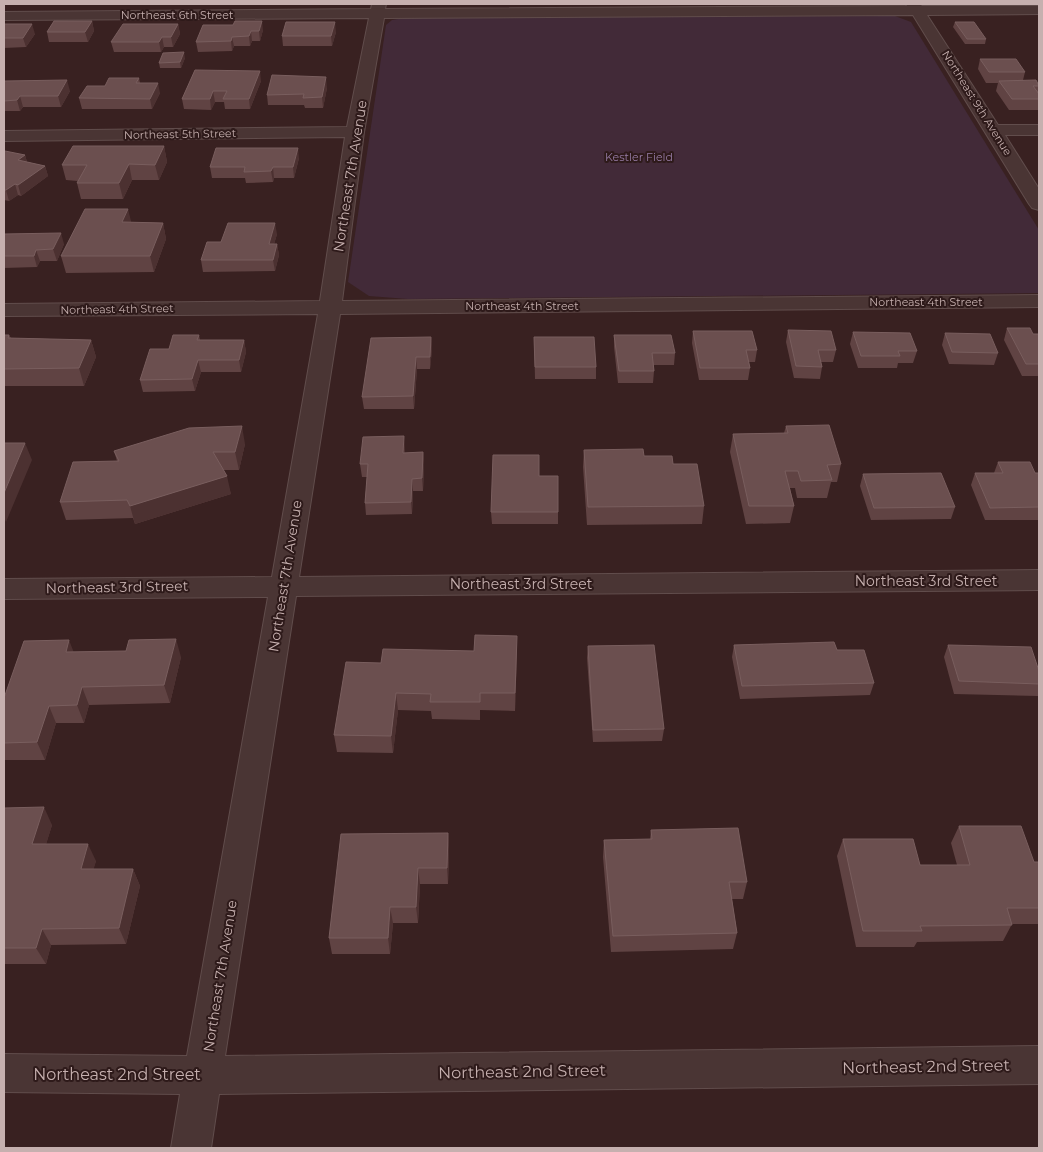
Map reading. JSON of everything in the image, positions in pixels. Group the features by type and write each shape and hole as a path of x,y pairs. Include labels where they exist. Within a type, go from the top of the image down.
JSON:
{"street":[{"name":"Northeast 6th Street","path":"4,16 378,9 916,8 1039,10"},
{"name":"Northeast 9th Avenue","path":"916,8 995,130 1039,204"},
{"name":"Northeast 7th Avenue","path":"191,1148 330,307 356,132 378,9"},
{"path":"995,130 1039,130"},
{"name":"Northeast 5th Street","path":"4,136 356,132"},
{"name":"Northeast 4th Street","path":"4,310 1039,301"},
{"name":"Northeast 3rd Street","path":"4,589 1039,580"},
{"name":"Northeast 2nd Street","path":"4,1073 204,1075 1039,1065"}],"green space":[{"name":"Kestler Field","path":"895,16 911,22 1039,230 1039,293 408,299 369,296 348,282 386,25 392,20 410,17"}],"building":[{"path":"54,21 92,21 85,32 47,32"},
{"path":"235,21 262,21 259,31 251,31 249,36 232,37 231,41 196,42 203,25 233,25"},
{"path":"286,22 335,22 331,36 282,36"},
{"path":"955,22 974,22 986,39 967,39"},
{"path":"4,24 32,24 23,38 4,38"},
{"path":"123,24 178,24 171,37 162,37 159,42 111,42"},
{"path":"184,52 180,62 159,63 163,53"},
{"path":"980,59 1016,59 1025,72 989,72"},
{"path":"195,70 260,71 249,99 223,99 227,91 213,91 210,99 182,99"},
{"path":"272,75 326,77 322,97 303,98 304,94 267,95"},
{"path":"109,78 139,78 136,83 158,83 150,99 79,98 87,86 105,86"},
{"path":"67,80 58,96 20,96 17,100 4,101 5,81"},
{"path":"1036,80 1039,86 1033,86 1039,94 1039,99 1012,99 999,81"},
{"path":"73,146 164,146 155,165 129,164 119,183 77,183 87,165 62,165"},
{"path":"216,148 298,148 293,167 273,167 271,171 244,172 245,167 210,167"},
{"path":"5,151 25,155 18,160 45,166 18,185 15,184 4,190"},
{"path":"85,209 128,209 122,222 163,223 150,256 61,256"},
{"path":"228,223 275,223 269,244 277,244 273,260 201,260 207,242 221,242"},
{"path":"61,233 53,249 36,250 34,256 4,256 4,234"},
{"path":"1007,328 1030,328 1033,334 1039,334 1039,364 1026,364"},
{"path":"788,330 831,331 836,350 818,350 822,367 796,366"},
{"path":"693,331 752,331 757,350 746,350 750,368 700,368"},
{"path":"853,332 910,333 917,351 898,351 900,356 861,356"},
{"path":"945,333 990,334 998,353 952,352"},
{"path":"4,335 9,335 8,338 91,340 79,368 4,369"},
{"path":"173,335 199,335 197,340 244,340 239,360 198,360 192,379 140,380 150,349 169,349"},
{"path":"614,335 671,335 675,353 652,353 654,371 619,371"},
{"path":"431,337 430,357 416,357 413,396 362,397 371,338"},
{"path":"534,337 594,337 596,367 535,367"},
{"path":"829,425 841,464 827,465 832,480 801,481 798,471 785,471 794,506 749,506 733,434 788,433 786,426"},
{"path":"242,426 235,452 213,452 227,476 130,506 127,500 60,502 73,462 119,461 114,451 189,428"},
{"path":"404,436 403,453 423,452 422,478 412,479 411,502 365,503 368,464 360,464 363,437"},
{"path":"4,443 25,443 4,493"},
{"path":"643,449 644,456 672,456 673,464 697,464 704,506 588,507 584,450"},
{"path":"493,455 539,455 539,476 558,476 558,512 491,512"},
{"path":"998,462 1030,462 1035,473 1039,473 1039,507 990,508 975,473 1003,473"},
{"path":"941,473 955,507 874,508 863,474"},
{"path":"475,635 517,636 515,693 480,693 480,702 430,702 431,694 396,693 391,736 334,735 346,662 381,663 383,649 474,651"},
{"path":"176,639 164,685 82,687 77,705 49,706 37,742 4,743 4,698 24,641 69,640 66,652 126,651 129,640"},
{"path":"834,642 837,650 864,650 874,683 742,686 734,645"},
{"path":"654,645 664,729 593,730 588,646"},
{"path":"948,645 1031,647 1039,671 1039,684 959,681"},
{"path":"44,807 32,844 88,844 81,869 133,869 119,928 42,929 36,948 4,948 4,808"},
{"path":"959,826 1021,826 1034,862 1039,862 1039,908 1007,908 1012,925 920,926 922,931 863,931 843,839 913,839 920,865 970,865"},
{"path":"738,828 747,882 729,882 737,933 613,936 604,840 652,839 651,830"},
{"path":"448,833 447,868 418,868 416,907 390,907 388,938 329,938 341,834"}]}
